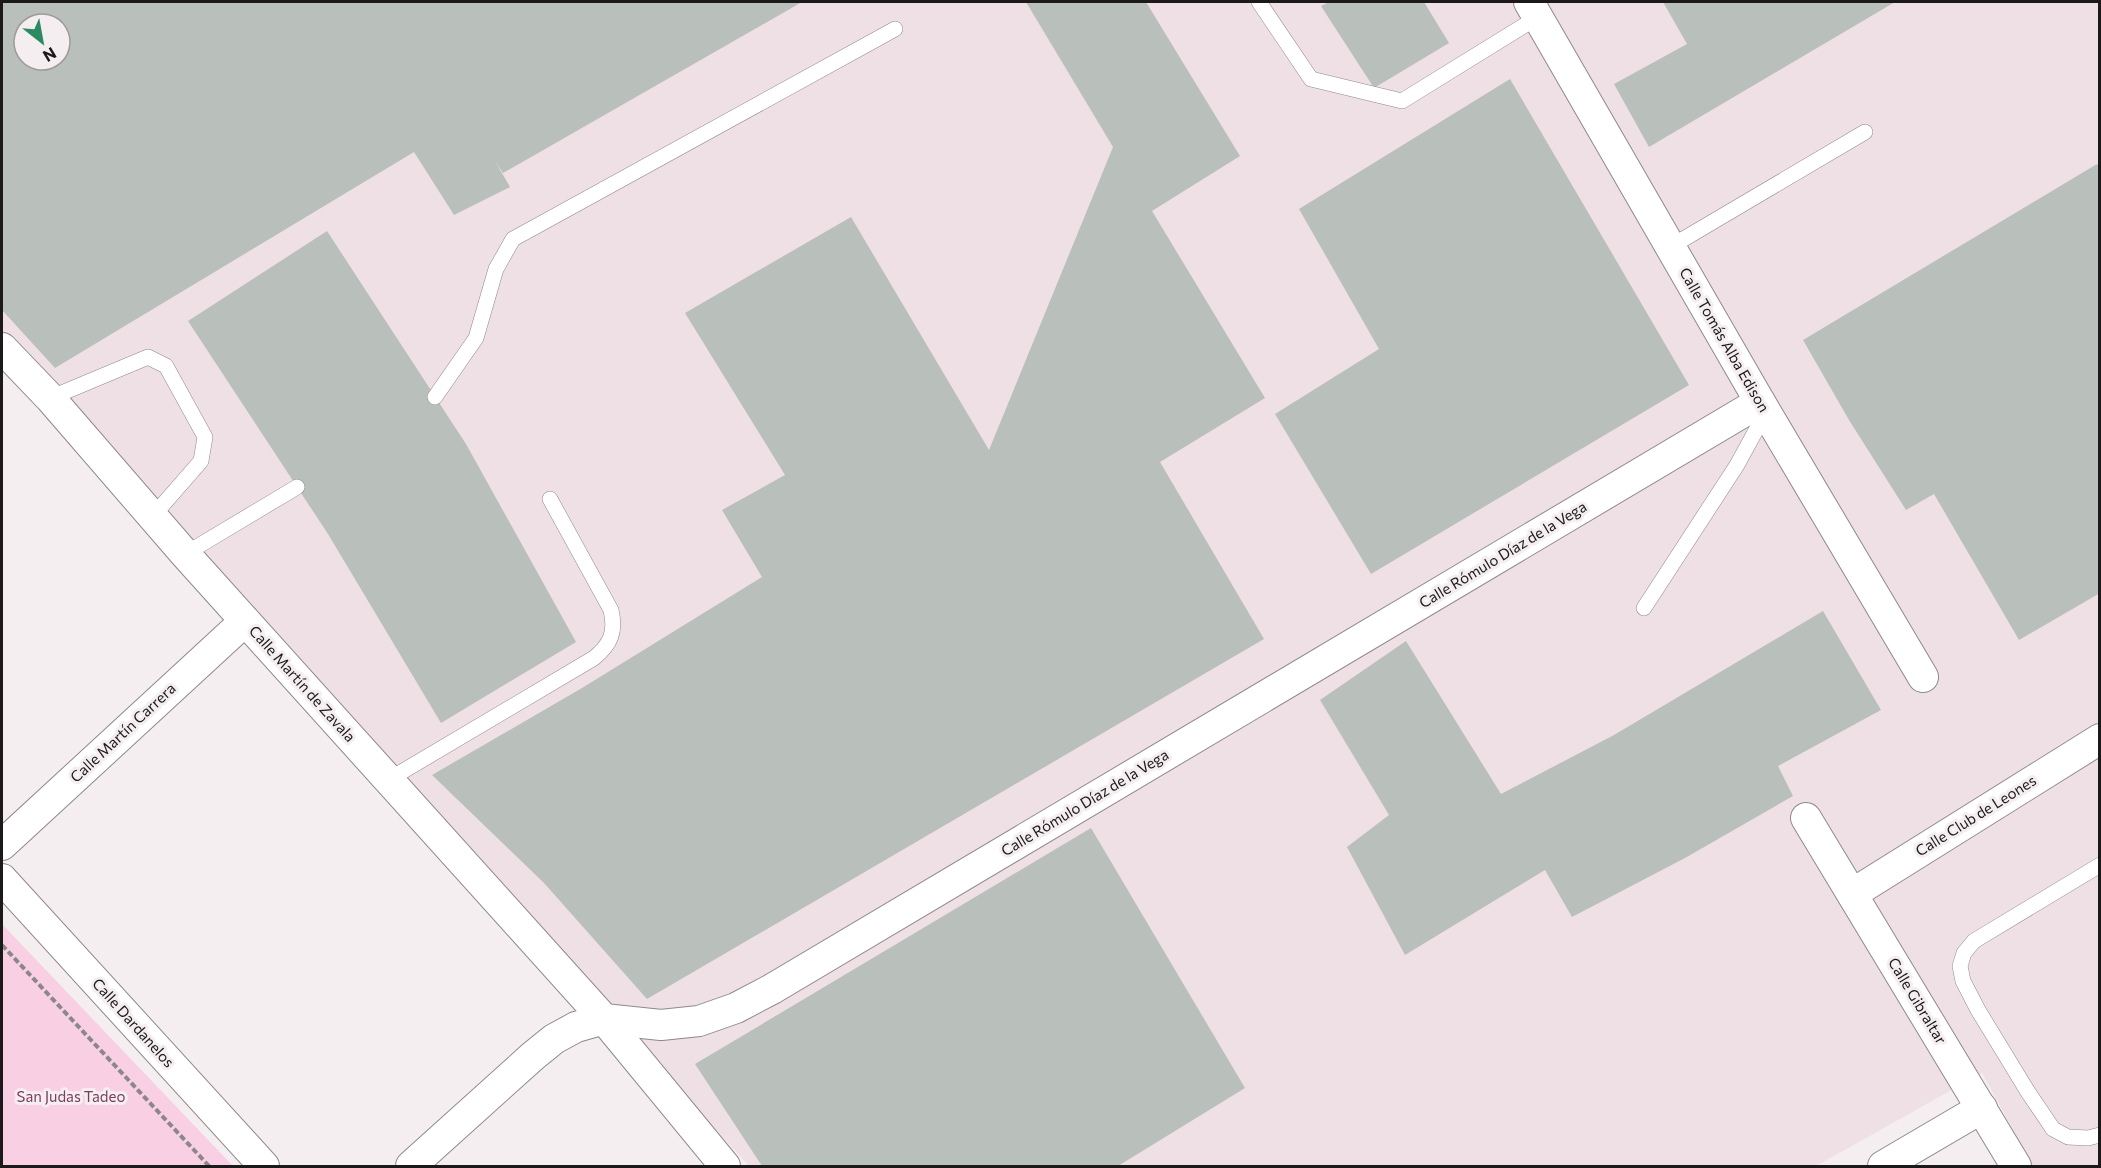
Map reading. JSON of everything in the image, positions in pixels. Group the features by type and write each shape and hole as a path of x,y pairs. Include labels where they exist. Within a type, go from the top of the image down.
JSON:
{"street":[{"name":"Calle Tomás Alba Edison","path":"1533,9 1763,407 1923,677"},
{"name":"Calle Martín de Zavala","path":"2,348 50,398 185,554 604,1019 725,1167"},
{"name":"Calle Rómulo Díaz de la Vega","path":"411,1167 554,1039 576,1027 604,1019 661,1025 699,1021 736,1008 1763,407"},
{"name":"Calle Martín Carrera","path":"2,845 245,621"},
{"name":"Calle Club de Leones","path":"1852,894 2100,739"},
{"name":"Calle Gibraltar","path":"1806,819 2016,1167"},
{"name":"Calle Dardanelos","path":"2,879 264,1167"},
{"path":"1883,1167 1982,1108"}],"lane":[{"path":"1259,2 1311,79 1402,101 1533,9"},
{"path":"435,397 476,339 496,268 513,239 895,29"},
{"path":"1670,247 1865,132"},
{"path":"50,398 148,357 166,366 205,437 201,461 153,516"},
{"path":"1644,608 1737,465 1763,407"},
{"path":"185,554 297,487"},
{"path":"388,780 604,650 611,637 614,624 611,610 550,499"},
{"path":"2100,865 1974,941 1964,953 1960,966 1963,981 1978,1010 2053,1129 2068,1137 2088,1138 2100,1135"}],"path":[{"path":"2,945 209,1167"}],"shaded area":[{"path":"2,2 2099,2 2099,1166 2033,1166 1982,1073 1816,1166 749,1166 2,344"}],"green space":[{"name":"San Judas Tadeo","path":"2,924 233,1166 2,1166"}],"building":[{"path":"2,2 802,2 503,173 495,161 510,187 454,215 414,152 55,368 2,310"},
{"path":"1026,2 1146,2 1240,156 1152,211 1265,398 1160,462 1264,639 647,999 544,883 432,775 582,688 762,577 722,510 785,475 685,313 851,217 989,450 1113,147"},
{"path":"1329,2 1424,2 1449,43 1374,88 1321,6"},
{"path":"1663,2 1895,2 1649,147 1614,84 1687,44"},
{"path":"1510,79 1689,385 1371,574 1275,414 1379,349 1299,209"},
{"path":"2097,164 2100,168 2100,593 2019,640 1934,494 1906,510 1849,420 1803,340"},
{"path":"327,231 466,444 576,642 441,723 328,534 188,321"},
{"path":"1823,611 1881,710 1778,766 1793,796 1685,858 1572,917 1545,870 1405,955 1347,847 1389,815 1320,700 1406,641 1501,794 1614,735"},
{"path":"1091,828 1245,1088 1118,1166 762,1166 695,1064"}]}
